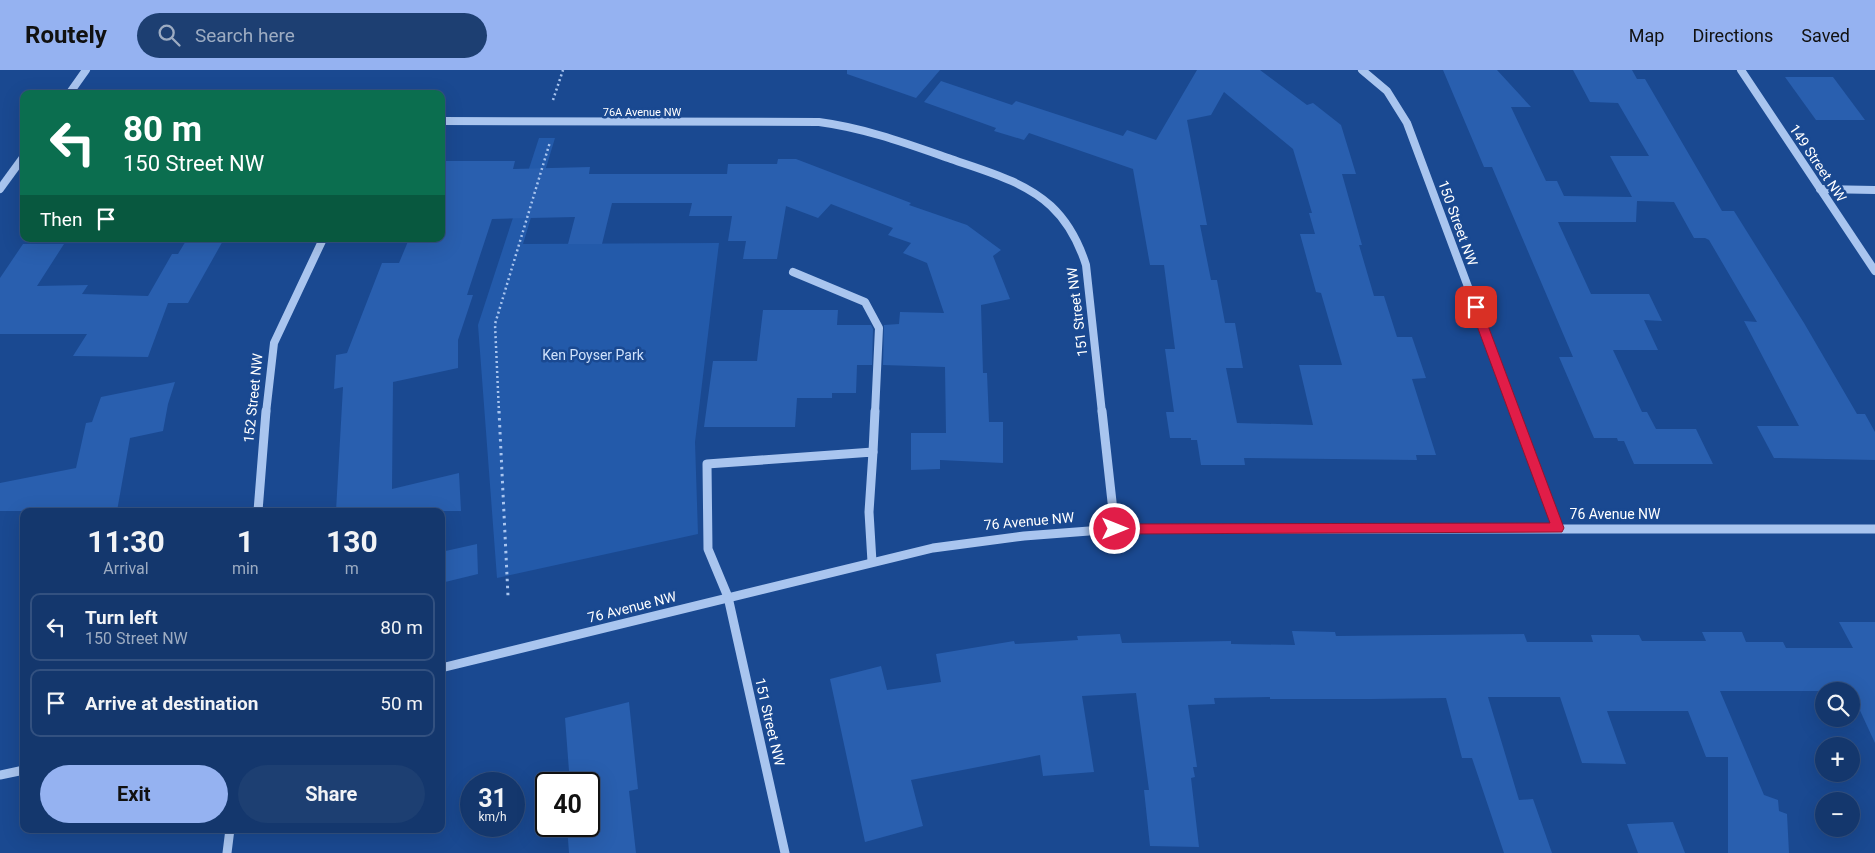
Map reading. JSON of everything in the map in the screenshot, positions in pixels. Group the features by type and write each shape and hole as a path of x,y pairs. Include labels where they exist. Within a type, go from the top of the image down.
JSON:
{"street":[{"path":"72,90 86,70"},
{"name":"150 Street NW","path":"1362,70 1387,91 1407,123 1558,528"},
{"name":"149 Street NW","path":"1741,70 1875,271"},
{"name":"76A Avenue NW","path":"445,122 819,122 842,124"},
{"name":"151 Street NW","path":"842,124 884,135 995,175 1026,190 1051,206 1071,231 1079,243 1086,265 1115,529"},
{"path":"0,189 20,162"},
{"path":"1820,189 1875,190"},
{"name":"152 Street NW","path":"258,508 274,343 322,242"},
{"path":"793,272 865,302 879,328 869,512 872,562"},
{"name":"151 Street NW","path":"785,853 728,597 708,549 707,464 873,452"},
{"name":"76 Avenue NW","path":"445,667 872,562 980,539 1041,533 1115,529 1875,529"},
{"path":"0,775 20,771"},
{"path":"227,853 230,833"}],"path":[{"path":"508,596 495,324 552,138 546,122 563,70"}],"green space":[{"name":"Ken Poyser Park","path":"539,138 555,138 523,244 719,243 695,442 698,534 497,578 478,325"}],"building":[{"path":"847,70 940,70 916,98 847,74"},
{"path":"1197,70 1260,70 1307,105 1313,103 1341,125 1356,174 1342,174 1362,245 1359,245 1374,296 1384,296 1397,337 1412,337 1426,378 1412,379 1436,455 1416,455 1417,460 1244,458 1245,465 1201,465 1197,440 1191,440 1191,438 1170,438 1166,412 1174,412 1165,349 1175,349 1164,265 1150,265 1133,169 1029,133 1024,140 994,131 996,128 924,102 941,81 1012,105 1016,101 1123,136 1127,130 1156,140","holes":["1224,92 1293,149 1312,213 1309,213 1315,234 1300,234 1316,292 1321,293 1342,365 1299,365 1313,425 1237,423 1226,368 1243,368 1235,323 1225,323 1217,280 1211,280 1200,225 1207,225 1187,120 1211,115"]},
{"path":"1443,70 1497,70 1531,107 1511,107 1546,181 1557,181 1564,196 1632,197 1610,156 1649,156 1618,103 1590,102 1573,70 1632,70 1637,79 1645,79 1722,211 1734,211 1804,323 1857,414 1865,414 1875,432 1875,460 1774,458 1757,426 1799,426 1744,321 1757,322 1709,240 1694,238 1674,202 1637,201 1636,222 1558,222 1591,294 1649,294 1662,321 1644,320 1658,350 1613,350 1642,412 1647,412 1656,429 1696,429 1713,464 1634,464 1624,441 1618,441 1617,438 1594,438 1559,357 1573,357 1492,167 1484,167"},
{"path":"1785,77 1833,77 1865,120 1816,120"},
{"path":"778,159 796,159 911,203 909,205 967,225 1001,250 993,256 1010,299 981,305 983,373 987,373 989,422 1003,422 1003,463 940,460 940,469 911,470 911,433 946,433 945,367 883,365 884,325 899,324 900,312 944,313 927,263 903,253 911,243 888,235 893,228 831,204 818,218 786,206 777,259 743,259 746,241 728,241 732,216 689,216 692,203 612,203 602,244 568,244 575,217 492,219 467,295 473,295 458,340 458,368 393,382 392,489 459,473 461,511 445,511 445,508 336,508 343,387 334,389 336,355 347,353 382,263 399,263 408,242 445,242 445,161 515,161 513,169 590,167 589,174 727,174 728,164 777,164"},
{"path":"185,242 222,242 188,303 168,303 148,357 73,356 87,334 0,334 0,278 23,244 64,244 37,286 88,285 82,294 148,296 172,254 178,254"},
{"path":"763,310 838,310 837,325 871,325 873,329 872,365 857,365 856,393 832,393 832,398 797,398 795,427 704,427 713,361 757,361"},
{"path":"175,382 168,404 163,431 130,438 118,508 20,508 20,511 0,511 0,483 76,468 86,423 92,422 101,397"},
{"path":"477,544 478,574 445,582 445,551"},
{"path":"1839,622 1875,622 1875,743 1860,710 1860,682 1815,682 1815,691 1720,691 1764,795 1778,800 1779,811 1787,814 1789,853 1728,853 1728,757 1706,757 1688,711 1607,711 1626,764 1582,763 1560,697 1488,697 1519,800 1533,799 1552,853 1504,853 1472,758 1462,758 1446,698 1214,698 1215,704 1188,705 1197,767 1193,767 1195,777 1191,778 1199,847 1150,846 1144,790 1149,790 1136,693 1082,696 1094,772 1043,776 1040,755 911,780 923,826 865,842 830,679 881,666 887,690 941,682 936,654 1014,641 1015,644 1078,640 1077,636 1120,634 1122,643 1231,641 1231,644 1295,645 1292,631 1335,632 1336,636 1524,634 1527,642 1593,642 1591,635 1639,635 1642,641 1706,641 1702,632 1742,632 1746,642 1783,642 1786,648 1853,648"},
{"path":"629,702 638,789 629,791 636,853 569,853 568,837 600,837 600,772 569,772 565,718"},
{"path":"1673,822 1685,853 1638,853 1627,824"}],"route":[{"path":"1115,529 1558,528 1476,307"}]}
